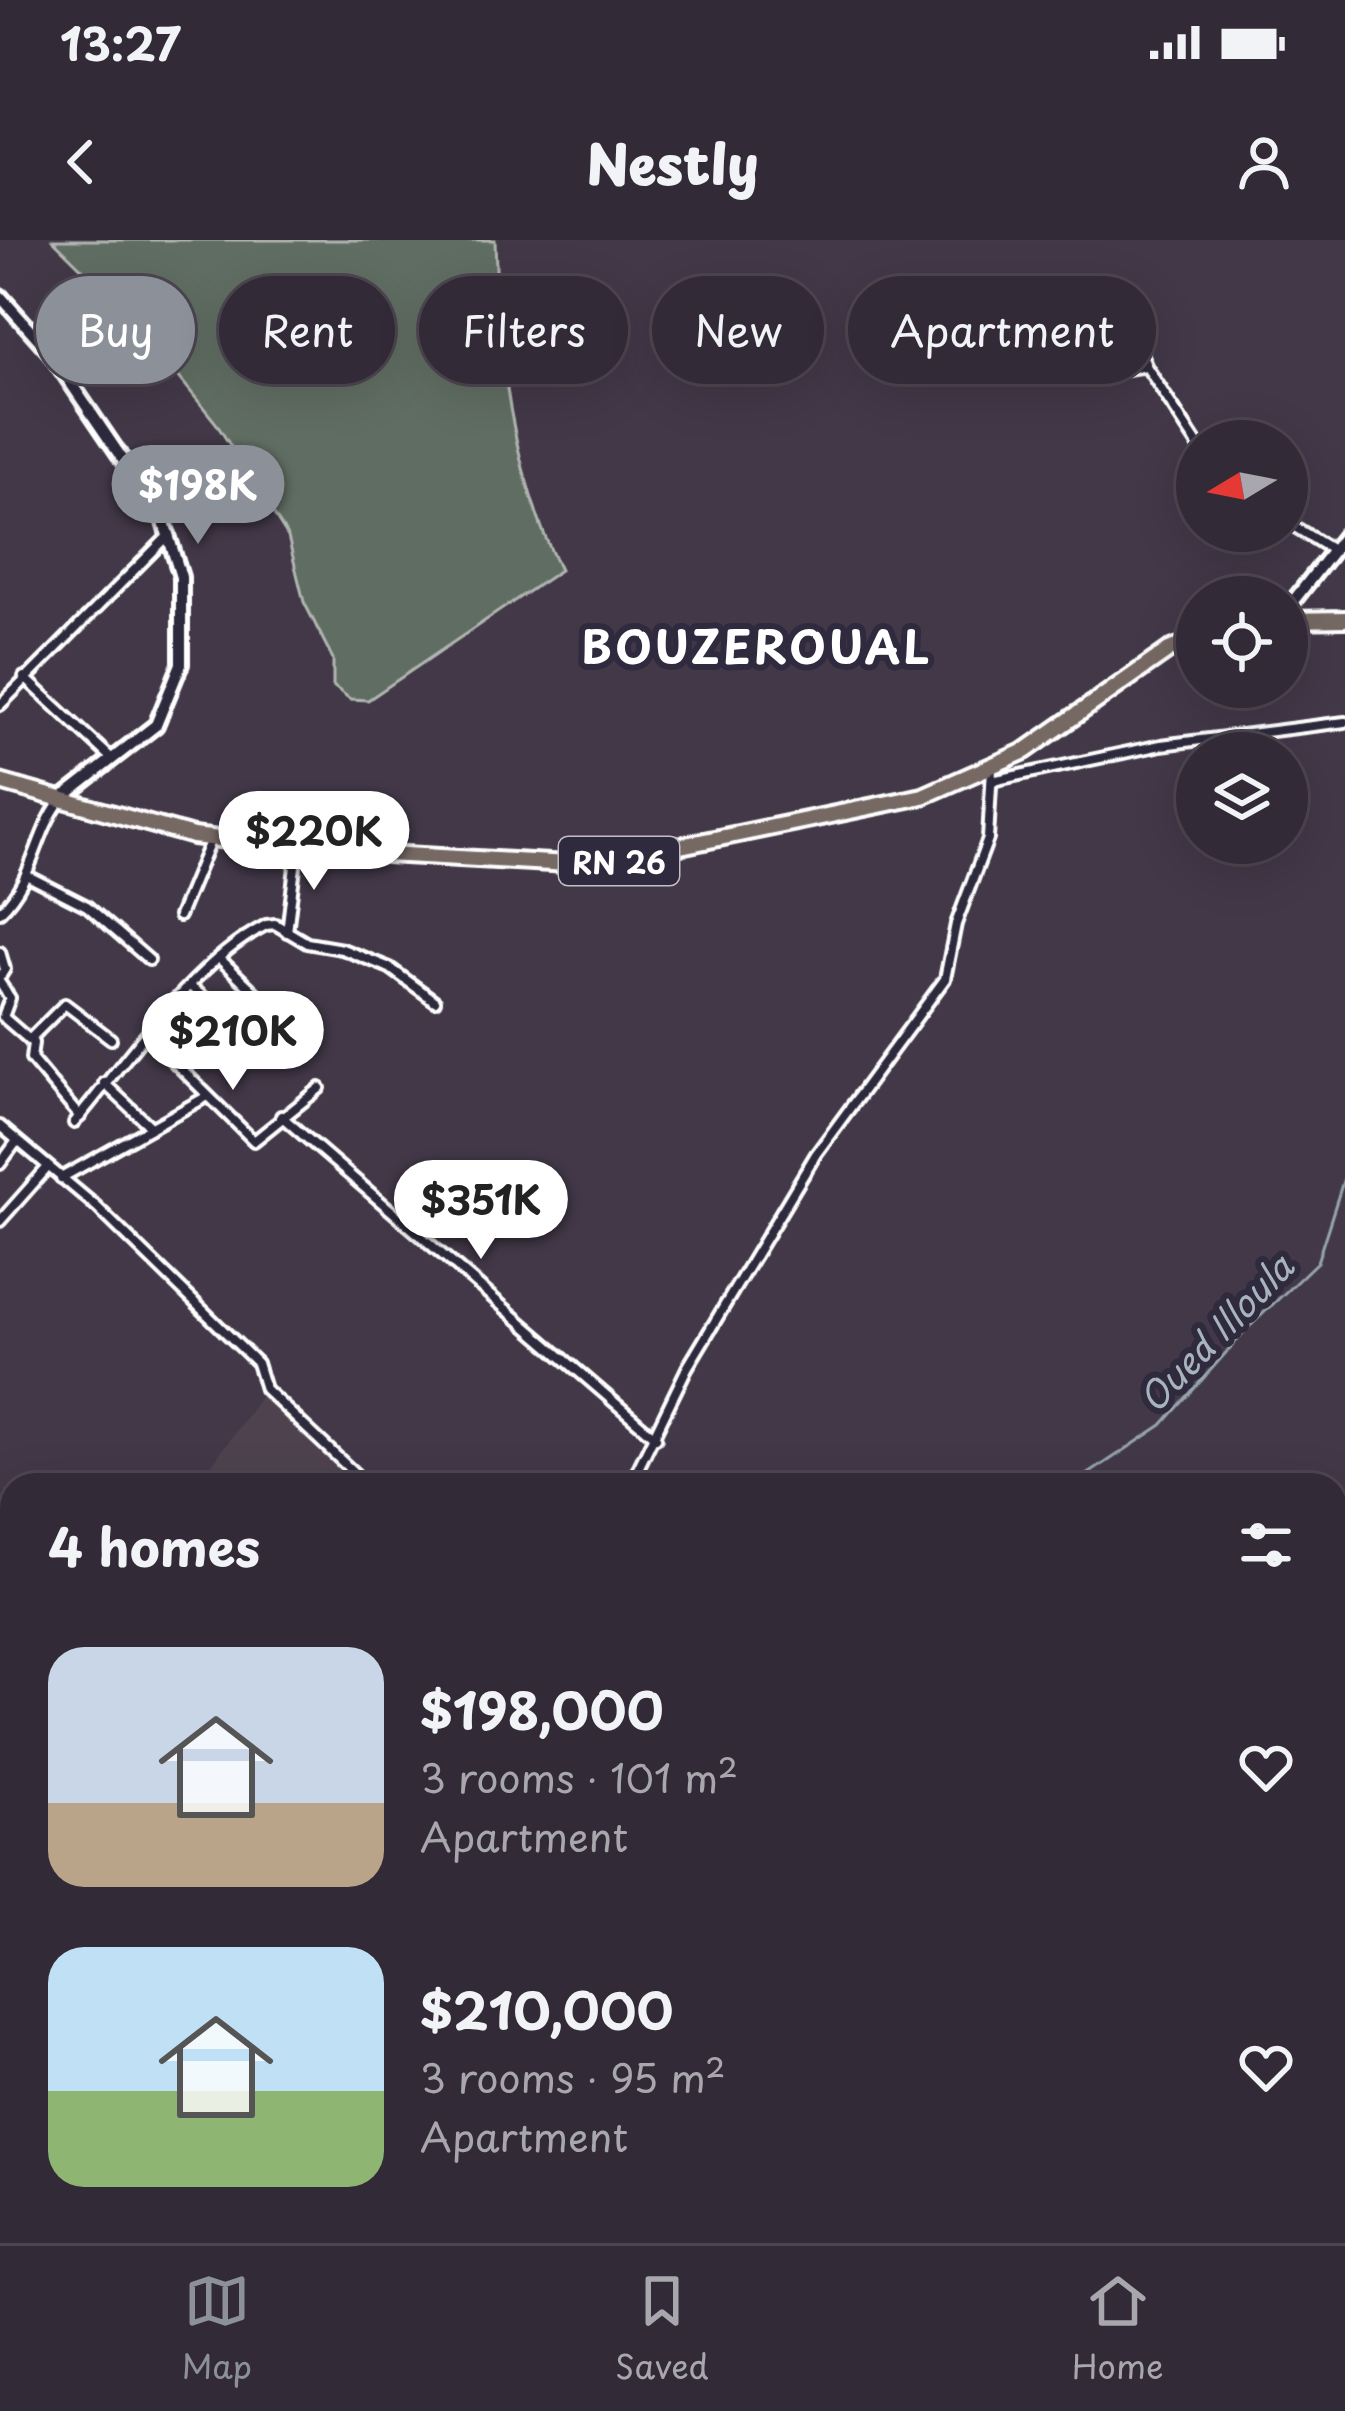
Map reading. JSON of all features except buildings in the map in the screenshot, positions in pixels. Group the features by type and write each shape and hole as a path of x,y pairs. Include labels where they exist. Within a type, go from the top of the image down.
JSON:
{"main road":[{"path":"1308,620 1345,619"},
{"name":"RN 26","path":"0,782 127,821 212,838 297,848 588,865 878,808 992,774 1176,647"}],"street":[{"path":"0,296 49,351 171,533 181,577 181,664 156,724 61,800 45,821 40,852 0,912"},
{"path":"1156,381 1181,420"},
{"path":"0,706 171,533"},
{"path":"1308,535 1332,550"},
{"path":"1308,581 1345,535"},
{"path":"24,677 111,758"},
{"path":"637,1473 686,1368 816,1154 945,980 956,925 988,839 992,774 1161,745 1345,722"},
{"path":"179,916 212,838"},
{"path":"287,932 297,848"},
{"path":"26,875 87,906 149,960"},
{"path":"0,952 5,969 0,980 10,998 3,1017 34,1046 31,1059 77,1120 104,1083 219,958 266,925 307,944 341,950 390,968 435,1001"},
{"path":"219,958 311,1046"},
{"path":"191,987 260,1042"},
{"path":"29,1040 65,1004 111,1039"},
{"path":"149,1037 254,1141 320,1088"},
{"path":"104,1083 151,1127"},
{"path":"61,1178 207,1097"},
{"path":"281,1116 656,1438"},
{"path":"0,1126 256,1364 266,1389 354,1473"},
{"path":"0,1164 17,1141"},
{"path":"0,1221 47,1167"}],"shaded area":[{"path":"261,1396 345,1473 206,1473"}],"green space":[{"path":"53,240 495,240 497,276 419,276 419,384 506,384 530,492 560,570 368,700 350,699 333,686 333,659 304,602 288,537 216,423 185,384 195,384 195,276 89,276"}],"waterway":[{"name":"Oued Illoula","path":"1090,1473 1162,1425 1246,1330 1317,1262 1345,1175"}],"district":[{"name":"BOUZEROUAL","path":"757,645"}]}
